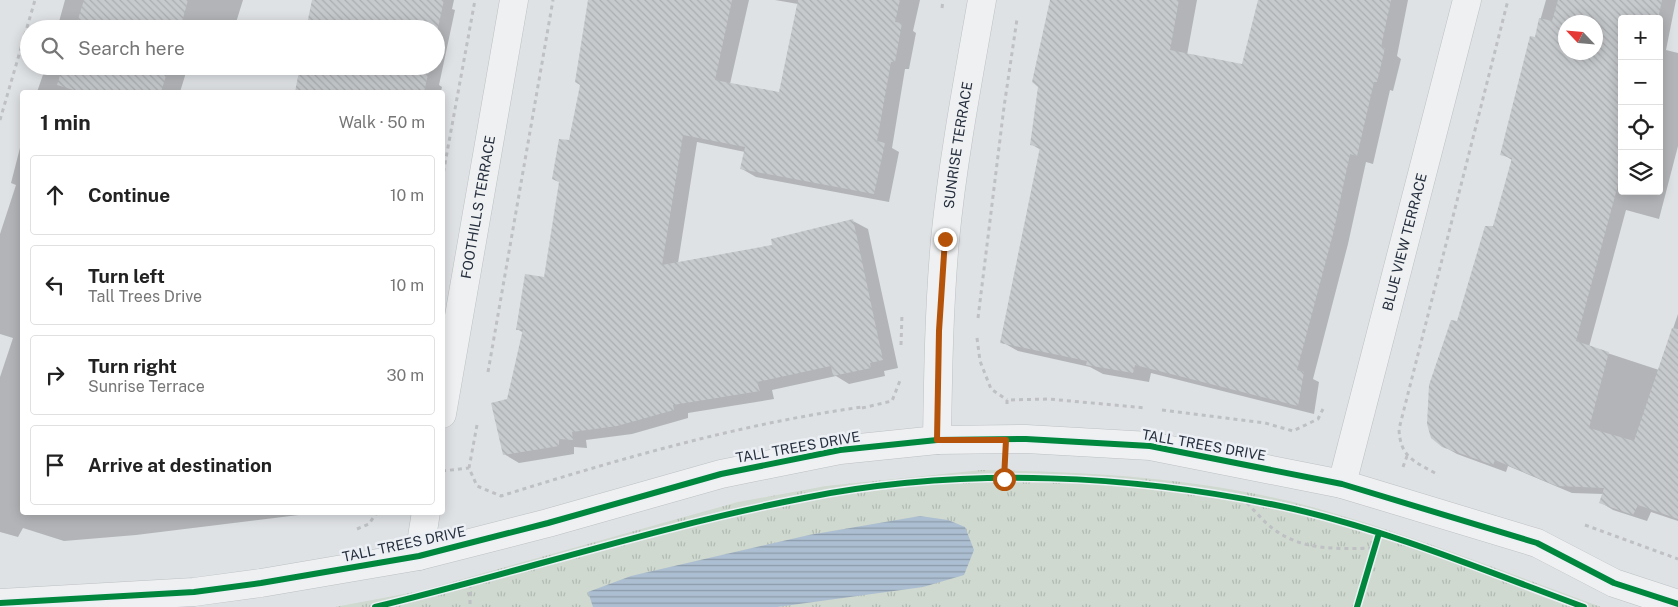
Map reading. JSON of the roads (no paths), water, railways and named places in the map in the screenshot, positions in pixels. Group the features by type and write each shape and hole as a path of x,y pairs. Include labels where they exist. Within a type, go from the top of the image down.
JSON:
{"street":[{"name":"FOOTHILLS TERRACE","path":"445,397 514,0"},
{"name":"SUNRISE TERRACE","path":"937,440 939,331 945,239 958,134 982,0"},
{"name":"BLUE VIEW TERRACE","path":"1342,484 1467,0"},
{"name":"TALL TREES DRIVE","path":"0,603 194,592 418,556 548,524 721,474 840,450 937,440 1006,440 1150,446 1342,484 1537,543 1614,583 1678,604"},
{"path":"418,556 425,515"}],"water":[{"path":"920,516 948,520 965,527 974,550 964,575 923,587 777,607 593,607 588,592 631,576 809,535"}]}
